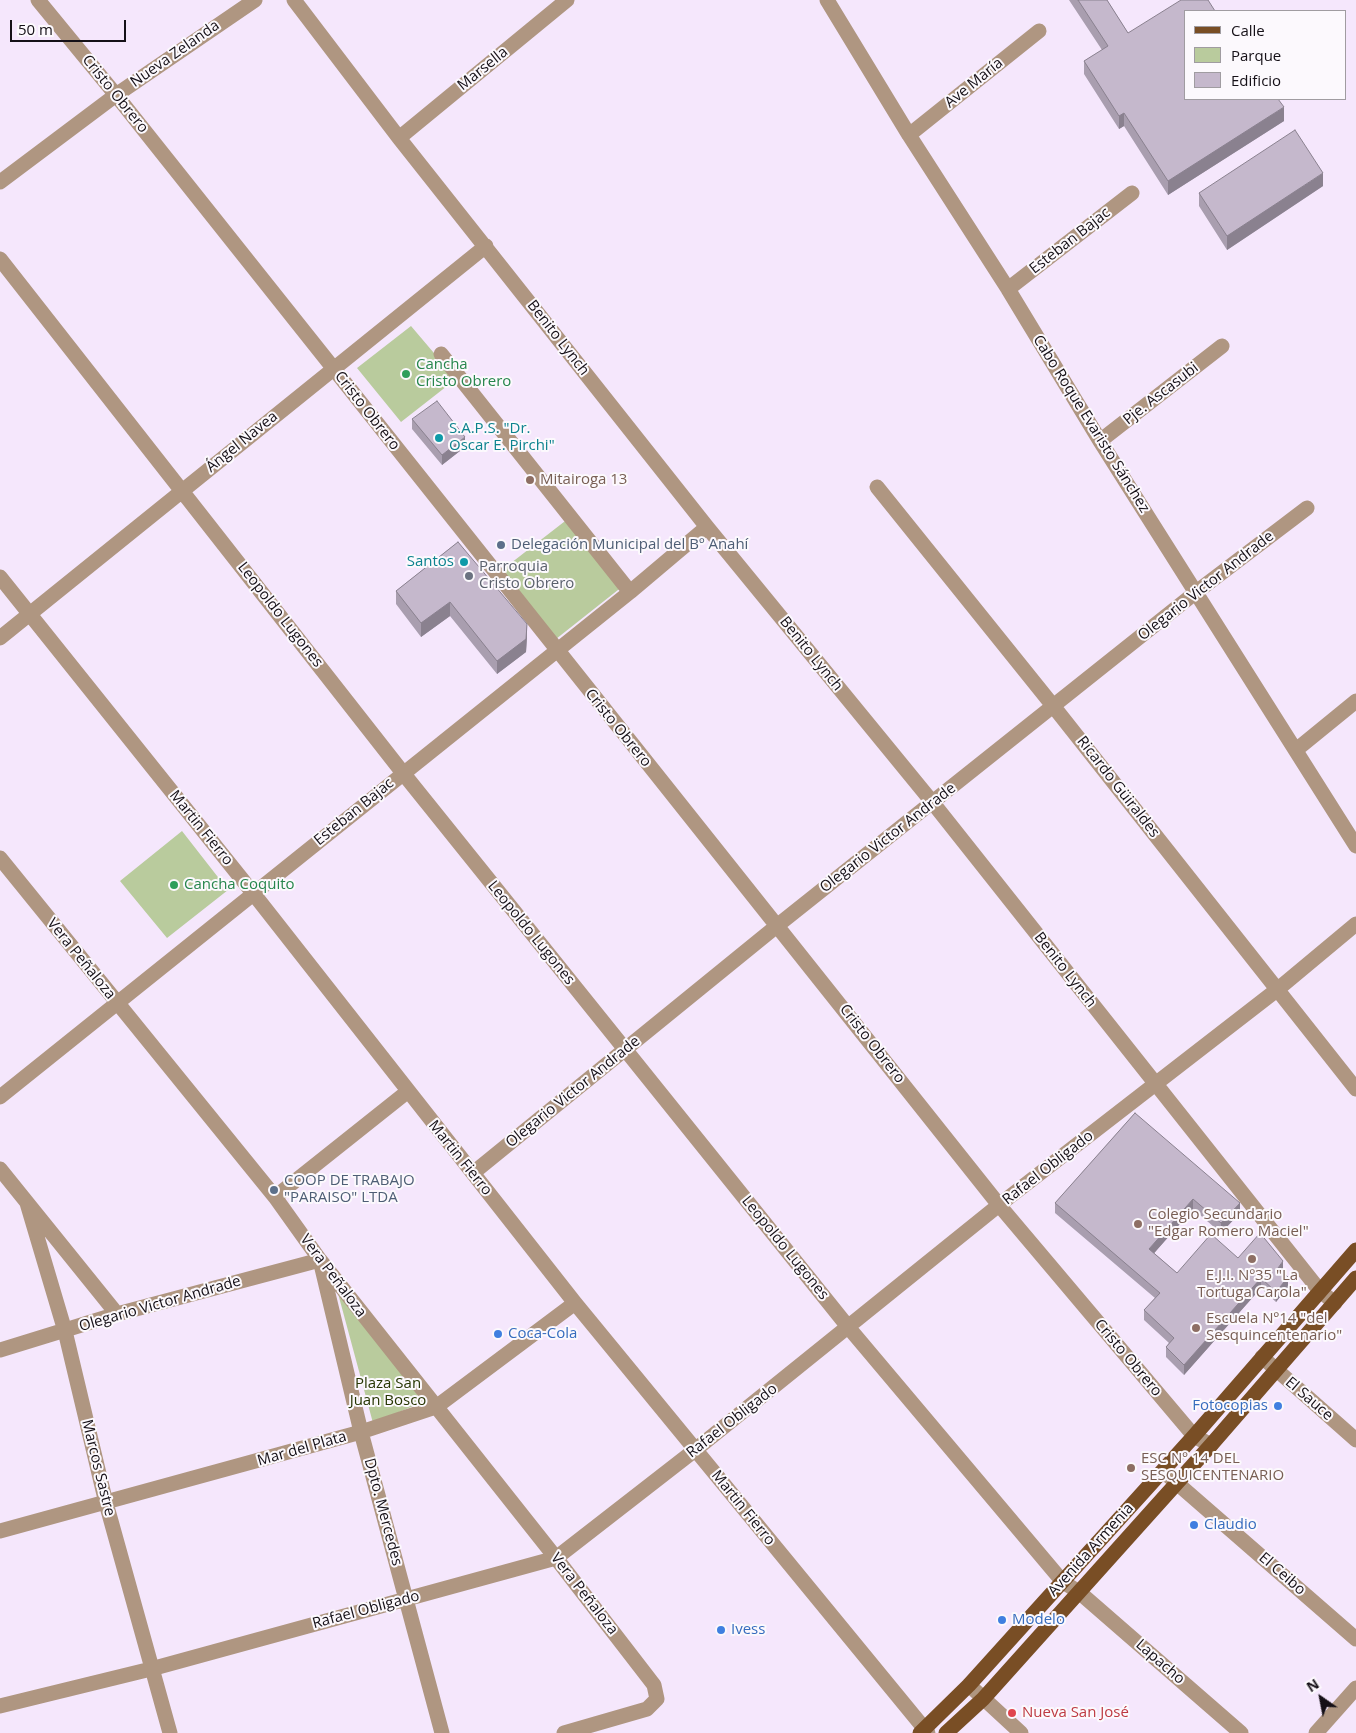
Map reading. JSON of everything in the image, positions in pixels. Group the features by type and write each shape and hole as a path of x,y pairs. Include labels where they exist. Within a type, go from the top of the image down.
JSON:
{"main road":[{"name":"Avenida Armenia","path":"924,1732 1163,1471 1356,1250"},
{"name":"Avenida Armenia","path":"946,1733 982,1699 1079,1592 1356,1278"}],"street":[{"name":"Cristo Obrero","path":"38,0 116,95 555,650 778,925 999,1205 1194,1436 1210,1445"},
{"name":"Nueva Zelanda","path":"0,182 116,95 256,0"},
{"name":"Benito Lynch","path":"294,0 399,138 707,527 933,803 1320,1291 1335,1303"},
{"name":"Marsella","path":"399,138 567,0"},
{"name":"Cabo Roque Evaristo Sánchez","path":"827,0 909,135 1008,289 1100,442 1356,846"},
{"name":"Ave María","path":"909,135 1039,31"},
{"name":"Esteban Bajac","path":"1008,289 1132,193"},
{"name":"Ángel Navea","path":"0,638 486,246"},
{"name":"Leopoldo Lugones","path":"0,259 403,773 849,1328 1063,1582 1079,1592"},
{"name":"Pje. Ascasubi","path":"1100,442 1222,346"},
{"path":"442,354 630,592"},
{"name":"Ricardo Güiraldes","path":"877,487 1054,707 1356,1089"},
{"name":"Olegario Victor Andrade","path":"473,1172 778,925 1196,593 1307,508"},
{"name":"Esteban Bajac","path":"0,1097 555,650 630,592 707,527"},
{"name":"Martin Fierro","path":"0,577 253,893 407,1092 473,1172 575,1303 924,1732"},
{"path":"1296,750 1356,701"},
{"name":"Vera Peñaloza","path":"0,858 275,1197 320,1260 654,1685 657,1699 647,1709 564,1733"},
{"name":"Rafael Obligado","path":"0,1706 151,1669 556,1558 849,1328 999,1205 1278,989 1356,924"},
{"path":"275,1197 407,1092"},
{"name":"Marcos Sastre","path":"0,1169 117,1314"},
{"name":"Marcos Sastre","path":"27,1203 65,1331 106,1503 170,1733"},
{"name":"Olegario Victor Andrade","path":"0,1350 117,1314 320,1260"},
{"name":"Dpto. Mercedes","path":"320,1260 361,1432 442,1733"},
{"name":"Mar del Plata","path":"0,1531 361,1432 436,1407 575,1303"},
{"name":"El Sauce","path":"1262,1357 1356,1440"},
{"name":"El Ceibo","path":"1163,1471 1178,1482 1356,1639"},
{"name":"Lapacho","path":"1079,1592 1241,1733"},
{"path":"969,1685 1021,1733"},
{"path":"1316,1733 1356,1688"}],"green space":[{"name":"Cancha Cristo Obrero","path":"411,326 456,379 401,422 357,368"},
{"path":"569,518 623,586 556,639 502,570"},
{"name":"Cancha Coquito","path":"182,831 228,890 167,938 120,881"},
{"name":"Plaza San Juan Bosco","path":"336,1286 423,1402 373,1423"}],"building":[{"path":"1078,0 1107,0 1128,33 1181,0 1208,0 1214,10 1184,10 1184,100 1279,100 1284,107 1168,181 1124,113 1119,116 1084,61 1108,46"},
{"path":"1295,130 1323,173 1227,236 1199,193"},
{"name":"S.A.P.S. \"Dr. Oscar E. Pirchi\"","path":"437,401 465,437 442,455 412,419"},
{"name":"Parroquia Cristo Obrero","path":"458,542 527,624 526,639 497,661 450,602 421,623 396,591"},
{"name":"Colegio Secundario \"Edgar Romero Maciel\"","path":"1135,1113 1240,1203 1221,1223 1193,1199 1149,1249 1177,1273 1211,1234 1238,1258 1260,1233 1283,1261 1278,1268 1288,1277 1276,1292 1261,1278 1184,1365 1166,1347 1174,1338 1144,1310 1160,1293 1055,1203"}],"place":[{"name":"Cancha Cristo Obrero","path":"406,374"},
{"name":"S.A.P.S. \"Dr. Oscar E. Pirchi\"","path":"439,438"},
{"name":"Mitairoga 13","path":"530,480"},
{"name":"Delegación Municipal del Bº Anahí","path":"501,545"},
{"name":"Santos","path":"464,562"},
{"name":"Parroquia Cristo Obrero","path":"469,576"},
{"name":"Cancha Coquito","path":"174,885"},
{"name":"COOP DE TRABAJO \"PARAISO\" LTDA","path":"274,1190"},
{"name":"Colegio Secundario \"Edgar Romero Maciel\"","path":"1138,1224"},
{"name":"E.J.I. Nº35 \"La Tortuga Carola\"","path":"1252,1259"},
{"name":"Escuela Nº14 \"del Sesquincentenario\"","path":"1196,1328"},
{"name":"Coca-Cola","path":"498,1334"},
{"name":"Fotocopias","path":"1278,1406"},
{"name":"ESC Nº 14 DEL SESQUICENTENARIO","path":"1131,1468"},
{"name":"Claudio","path":"1194,1525"},
{"name":"Modelo","path":"1002,1620"},
{"name":"Ivess","path":"721,1630"},
{"name":"Nueva San José","path":"1012,1713"}]}
